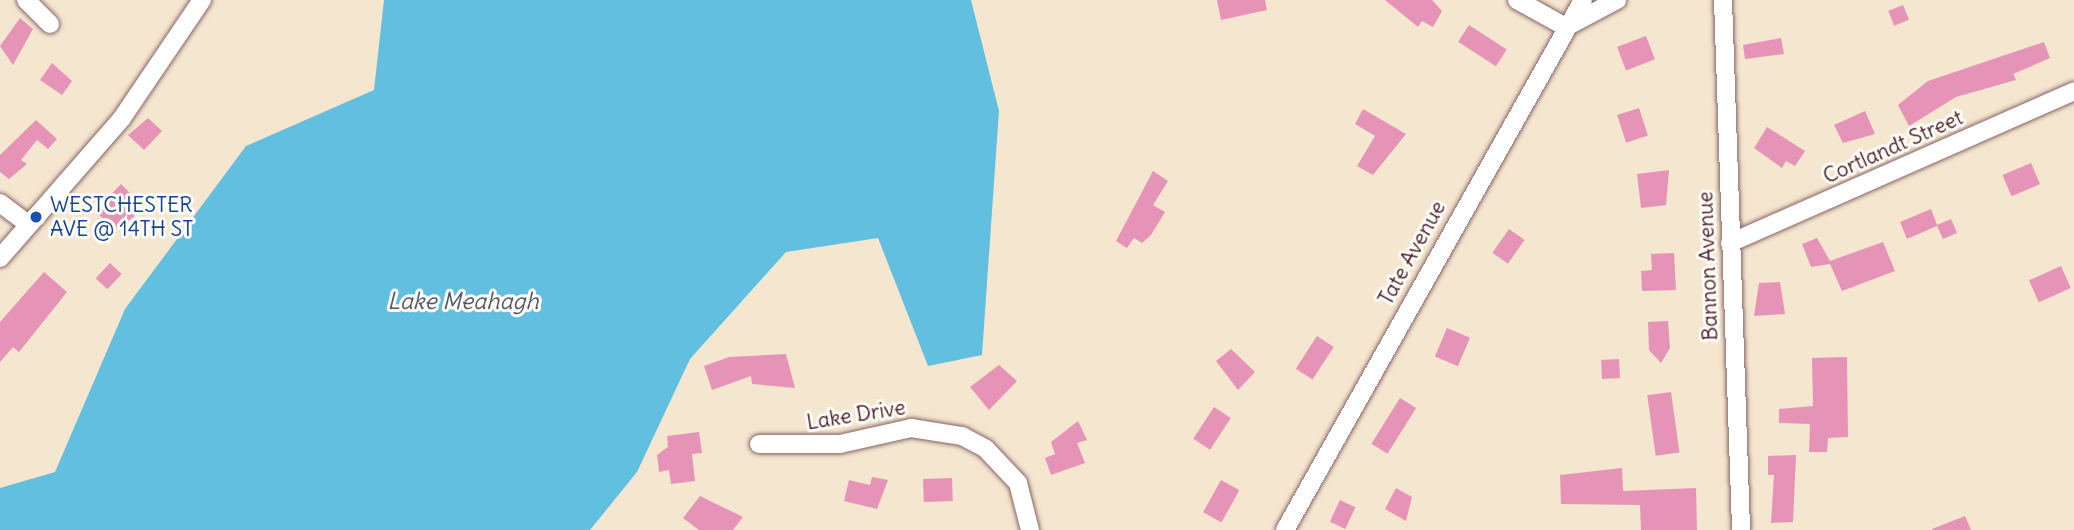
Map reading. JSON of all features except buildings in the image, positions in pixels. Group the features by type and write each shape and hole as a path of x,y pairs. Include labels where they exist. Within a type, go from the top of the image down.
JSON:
{"street":[{"path":"26,0 50,24"},
{"path":"0,258 122,118 202,0"},
{"path":"1517,0 1566,27 1617,0"},
{"name":"Tate Avenue","path":"1285,530 1583,0"},
{"name":"Bannon Avenue","path":"1723,0 1741,530"},
{"name":"Cortlandt Street","path":"1730,243 2074,91"},
{"path":"0,203 29,225"},
{"name":"Lake Drive","path":"759,444 840,444 911,428 962,436 986,449 1018,483 1030,530"}],"water":[{"name":"Lake Meahagh","path":"384,0 971,0 999,111 982,355 928,366 878,238 786,252 690,359 637,472 590,530 0,530 0,488 55,472 125,309 246,146 374,90"}],"place":[{"name":"WESTCHESTER AVE @ 14TH ST","path":"36,217"}]}
